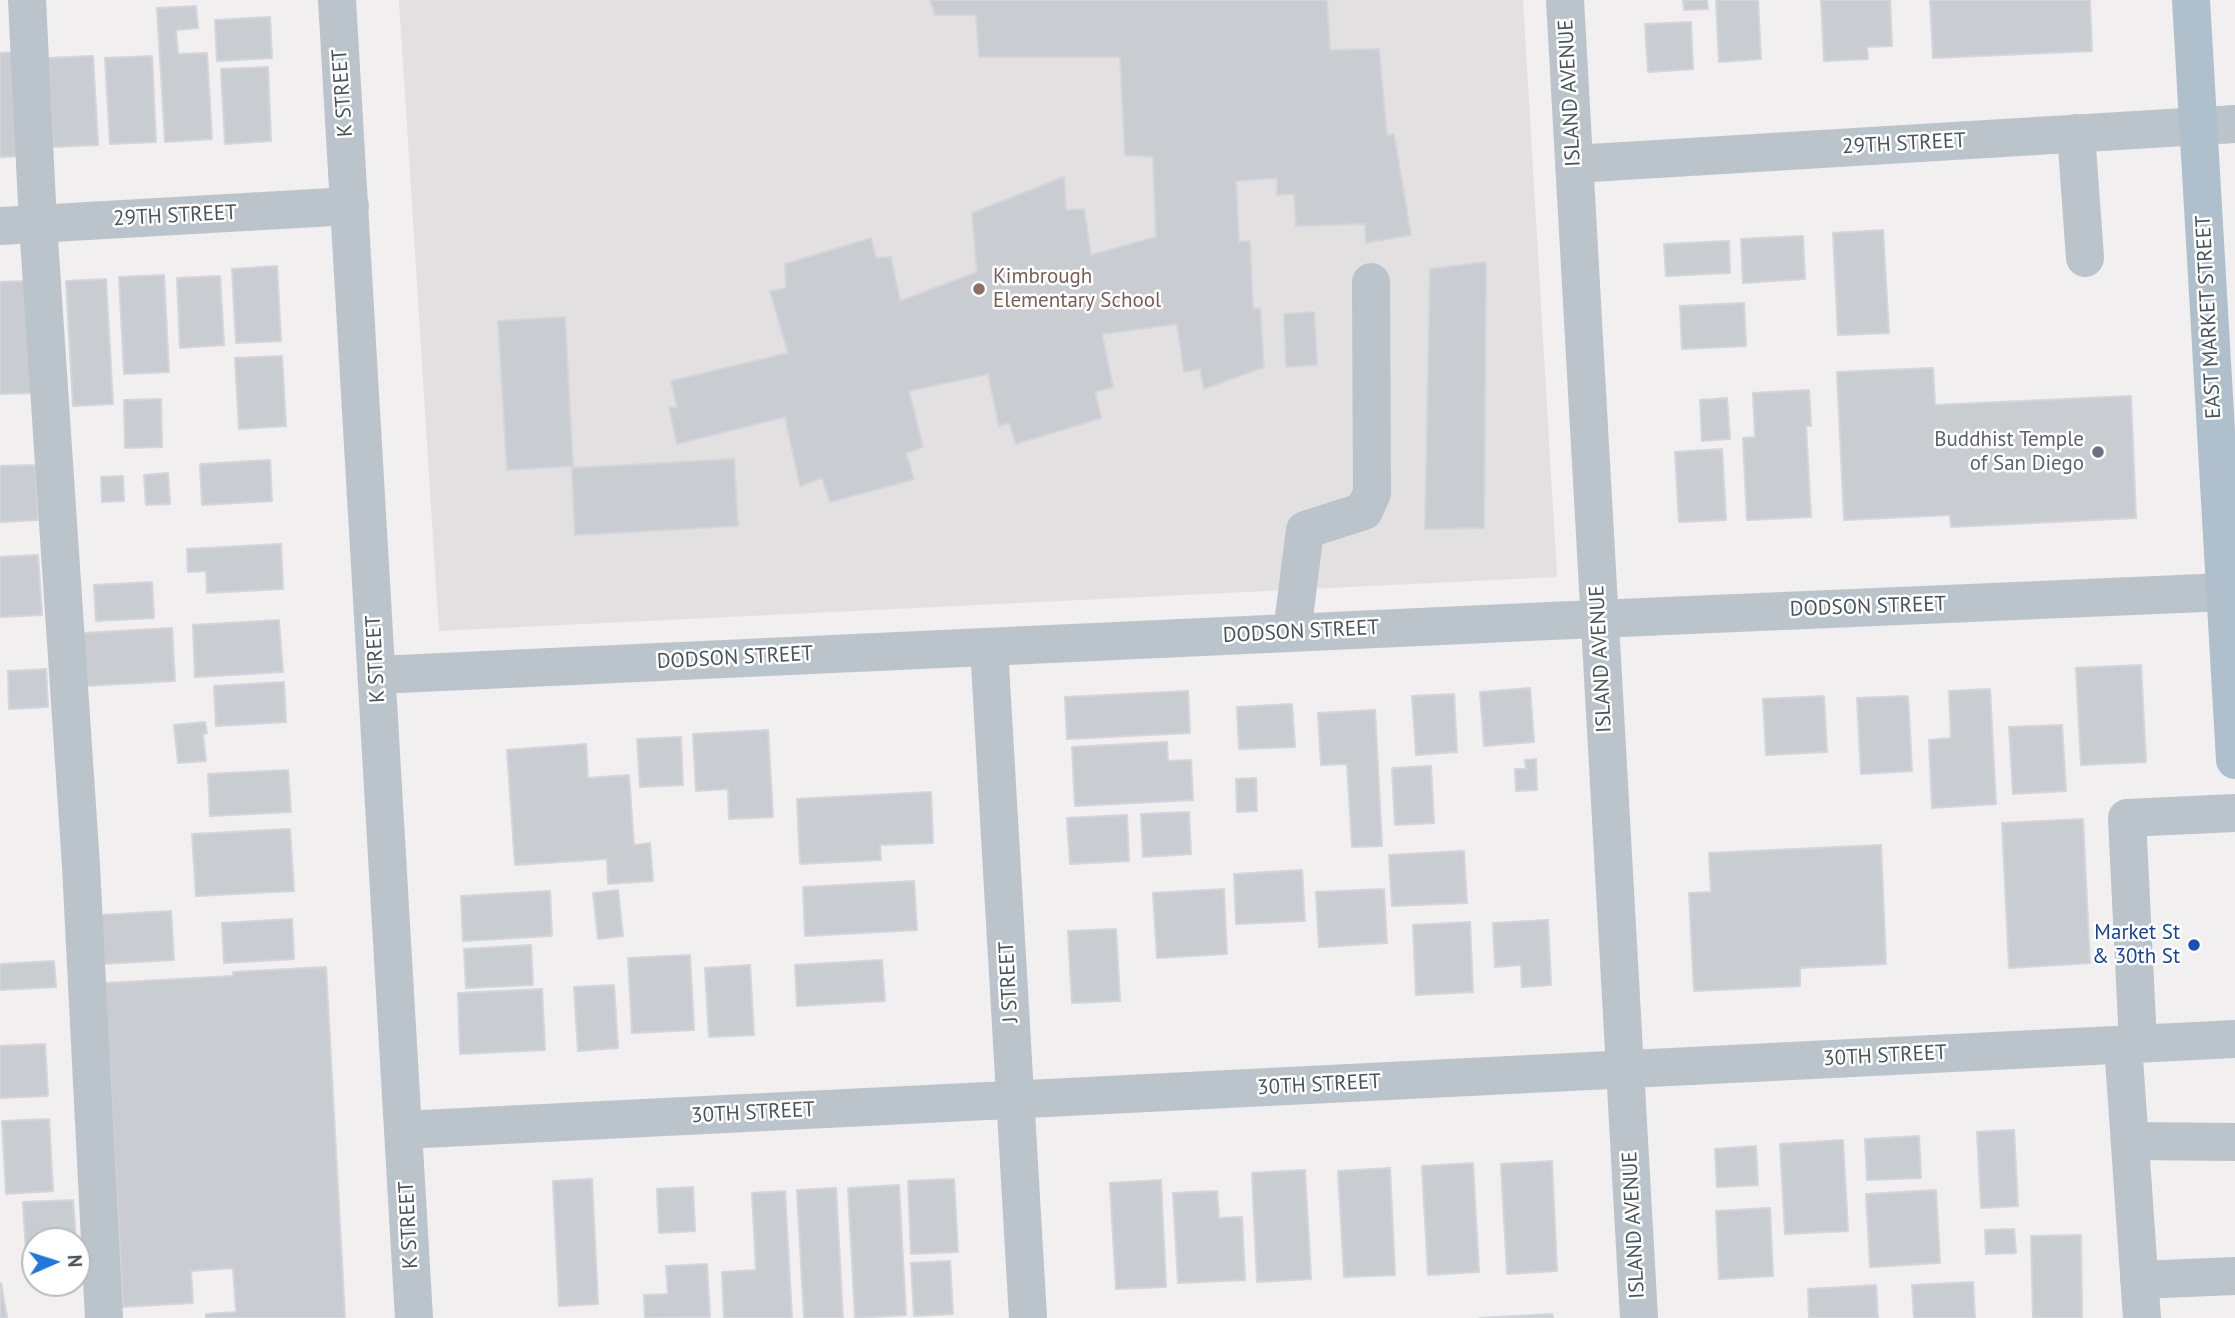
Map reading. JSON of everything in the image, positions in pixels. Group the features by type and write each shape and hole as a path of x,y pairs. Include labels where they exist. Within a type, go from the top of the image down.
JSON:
{"main road":[{"name":"EAST MARKET STREET","path":"2191,0 2217,125 2235,760"}],"street":[{"path":"27,0 38,224 81,866 104,1318"},
{"name":"K STREET","path":"337,0 414,1318"},
{"name":"ISLAND AVENUE","path":"1565,0 1639,1318"},
{"name":"29TH STREET","path":"1574,164 2217,125"},
{"path":"2076,133 2085,258"},
{"name":"29TH STREET","path":"0,226 350,206"},
{"path":"1292,633 1305,530 1364,511 1373,493 1371,282"},
{"name":"DODSON STREET","path":"377,675 1599,619 2228,582"},
{"name":"J STREET","path":"989,647 1028,1318"},
{"path":"2142,1318 2130,1141 2127,818 2235,813"},
{"name":"30TH STREET","path":"403,1130 2235,1039"},
{"path":"2130,1141 2235,1142"},
{"path":"2139,1280 2235,1276"}],"shaded area":[{"name":"Kimbrough Elementary School","path":"399,0 1523,0 1557,577 439,631"}],"building":[{"path":"930,0 1327,0 1330,50 1379,49 1387,135 1394,134 1411,235 1366,243 1365,224 1296,226 1294,194 1277,195 1277,178 1236,181 1239,242 1250,241 1253,309 1260,308 1264,367 1204,389 1200,369 1184,372 1177,324 1102,334 1113,387 1095,392 1101,418 1016,444 1009,423 999,426 988,374 909,391 923,447 906,453 914,479 830,502 822,478 800,486 785,417 677,444 669,407 677,407 671,381 788,353 770,291 786,288 785,264 871,238 876,258 891,257 900,301 977,272 972,213 1064,177 1066,210 1084,209 1091,255 1156,237 1153,157 1125,155 1120,57 979,57 976,15 935,15"},
{"path":"1683,0 1707,0 1708,9 1684,10"},
{"path":"1716,0 1758,0 1761,59 1719,62"},
{"path":"1821,0 1890,0 1892,46 1867,47 1868,59 1824,61"},
{"path":"1930,0 2090,0 2092,51 1933,58"},
{"path":"196,6 198,28 176,30 178,54 207,53 212,139 165,142 157,8"},
{"path":"270,17 272,58 217,61 215,20"},
{"path":"1691,22 1693,69 1648,72 1645,24"},
{"path":"14,52 20,156 0,157 0,53"},
{"path":"93,56 98,145 53,147 48,58"},
{"path":"152,56 156,142 110,144 105,58"},
{"path":"268,67 271,141 225,144 221,69"},
{"path":"1883,230 1889,333 1838,335 1833,233"},
{"path":"1803,236 1805,279 1743,283 1741,239"},
{"path":"1729,241 1730,273 1666,276 1664,244"},
{"path":"1486,262 1484,528 1425,529 1430,269"},
{"path":"277,266 281,341 236,343 232,269"},
{"path":"164,275 169,372 124,374 119,277"},
{"path":"220,276 224,345 180,348 177,278"},
{"path":"106,279 113,404 73,406 66,281"},
{"path":"28,281 34,393 0,394 0,282"},
{"path":"1744,303 1746,346 1682,349 1680,306"},
{"path":"1314,312 1317,365 1286,367 1284,314"},
{"path":"565,317 573,468 734,459 738,526 575,535 572,466 507,470 498,321"},
{"path":"282,356 286,426 239,429 235,358"},
{"path":"1933,368 1935,405 2131,396 2136,518 1951,527 1950,515 1844,520 1837,372"},
{"path":"1809,390 1811,426 1806,426 1811,517 1747,520 1743,438 1755,437 1753,393"},
{"path":"1727,398 1730,439 1702,441 1700,400"},
{"path":"161,399 162,447 125,448 124,400"},
{"path":"1722,449 1726,520 1679,522 1675,452"},
{"path":"270,460 272,501 202,505 200,464"},
{"path":"35,465 38,520 0,522 0,466"},
{"path":"168,473 170,504 146,505 144,475"},
{"path":"123,476 124,501 102,502 101,477"},
{"path":"281,544 283,589 207,593 206,571 188,572 187,549"},
{"path":"38,555 42,615 0,617 0,557"},
{"path":"152,582 154,618 96,621 94,585"},
{"path":"279,620 283,672 195,677 193,625"},
{"path":"172,628 175,681 85,686 83,633"},
{"path":"2141,665 2146,762 2081,765 2076,668"},
{"path":"46,669 48,707 9,709 8,671"},
{"path":"284,682 286,722 216,726 214,686"},
{"path":"1530,688 1534,742 1484,746 1480,692"},
{"path":"1990,689 1996,804 1932,808 1929,740 1951,738 1949,691"},
{"path":"1188,691 1190,733 1067,739 1065,697"},
{"path":"1454,694 1457,752 1416,755 1412,696"},
{"path":"1824,696 1827,752 1766,755 1763,699"},
{"path":"1908,696 1912,771 1861,774 1857,698"},
{"path":"1292,704 1295,747 1239,749 1237,707"},
{"path":"1375,710 1382,846 1352,847 1347,764 1321,765 1318,713"},
{"path":"205,722 207,733 203,734 206,761 178,763 174,725"},
{"path":"2062,725 2066,791 2013,794 2009,727"},
{"path":"768,730 773,817 729,819 728,789 696,791 693,734"},
{"path":"681,737 683,785 640,787 637,739"},
{"path":"1167,742 1168,761 1191,760 1193,800 1075,806 1072,747"},
{"path":"586,744 588,778 629,775 634,845 650,843 653,881 608,884 607,859 515,865 507,750"},
{"path":"1536,759 1537,790 1516,791 1515,769 1526,769 1525,760"},
{"path":"1431,766 1434,823 1395,825 1392,768"},
{"path":"288,770 291,812 210,816 208,774"},
{"path":"1256,778 1257,811 1237,812 1236,779"},
{"path":"931,792 933,843 880,845 881,860 800,864 797,799"},
{"path":"1189,812 1191,854 1143,857 1141,814"},
{"path":"1127,815 1129,861 1070,864 1067,818"},
{"path":"2083,819 2090,963 2009,968 2002,823"},
{"path":"290,829 294,891 196,896 192,834"},
{"path":"1881,845 1886,964 1800,968 1800,986 1694,991 1689,893 1711,892 1709,853"},
{"path":"1464,851 1467,903 1392,906 1389,855"},
{"path":"1302,870 1305,921 1236,924 1234,874"},
{"path":"914,881 917,930 805,936 803,887"},
{"path":"1224,889 1227,954 1157,958 1153,893"},
{"path":"1384,889 1387,943 1319,947 1316,892"},
{"path":"618,890 623,936 598,939 593,893"},
{"path":"550,891 552,936 463,941 461,896"},
{"path":"171,911 174,960 102,964 100,915"},
{"path":"292,919 294,959 224,963 222,923"},
{"path":"1548,920 1551,985 1522,987 1521,965 1495,967 1493,923"},
{"path":"1470,922 1473,992 1416,995 1413,925"},
{"path":"1116,929 1120,1001 1072,1003 1068,931"},
{"path":"531,945 533,985 466,988 464,949"},
{"path":"690,955 694,1030 632,1033 628,958"},
{"path":"882,960 885,1001 797,1006 795,965"},
{"path":"54,961 56,987 0,990 0,964"},
{"path":"750,965 754,1035 709,1037 705,968"},
{"path":"326,967 345,1318 206,1318 206,1314 236,1312 233,1268 191,1271 193,1303 123,1307 105,983 233,976 233,972"},
{"path":"614,985 618,1048 578,1051 574,987"},
{"path":"542,989 545,1050 460,1054 458,993"},
{"path":"45,1044 48,1096 0,1098 0,1046"},
{"path":"49,1119 53,1191 6,1194 2,1121"},
{"path":"2014,1130 2018,1206 1981,1208 1977,1132"},
{"path":"1919,1136 1921,1178 1867,1180 1865,1139"},
{"path":"1843,1140 1848,1231 1785,1234 1780,1144"},
{"path":"1756,1146 1758,1185 1717,1187 1715,1149"},
{"path":"1552,1161 1557,1271 1507,1274 1501,1164"},
{"path":"1473,1163 1479,1272 1428,1275 1422,1166"},
{"path":"1390,1168 1395,1275 1344,1277 1338,1171"},
{"path":"1305,1170 1311,1279 1257,1282 1252,1173"},
{"path":"592,1179 598,1304 559,1306 553,1181"},
{"path":"954,1179 958,1252 911,1254 908,1181"},
{"path":"1161,1180 1166,1287 1116,1289 1110,1183"},
{"path":"899,1185 906,1315 855,1318 848,1188"},
{"path":"693,1187 695,1231 659,1233 657,1189"},
{"path":"836,1188 843,1318 804,1318 797,1190"},
{"path":"1936,1190 1940,1263 1870,1267 1866,1194"},
{"path":"785,1191 792,1318 724,1318 722,1272 756,1270 752,1193"},
{"path":"1217,1191 1219,1218 1242,1217 1245,1280 1178,1283 1173,1193"},
{"path":"73,1200 75,1227 24,1227 23,1202"},
{"path":"1770,1208 1773,1276 1719,1279 1716,1211"},
{"path":"2014,1229 2016,1253 1986,1254 1985,1230"},
{"path":"2081,1235 2082,1318 2033,1318 2031,1236"},
{"path":"950,1261 953,1314 914,1316 911,1263"},
{"path":"707,1264 710,1317 645,1318 644,1295 668,1294 666,1266"},
{"path":"1973,1282 1975,1318 1914,1318 1912,1285"},
{"path":"1,1283 7,1318 0,1318"},
{"path":"1876,1285 1878,1318 1809,1318 1808,1289"},
{"path":"1552,1314 1553,1318 1480,1318"}],"place":[{"name":"Kimbrough Elementary School","path":"979,289"},
{"name":"Buddhist Temple of San Diego","path":"2098,452"},
{"name":"Market St & 30th St","path":"2194,945"}]}
